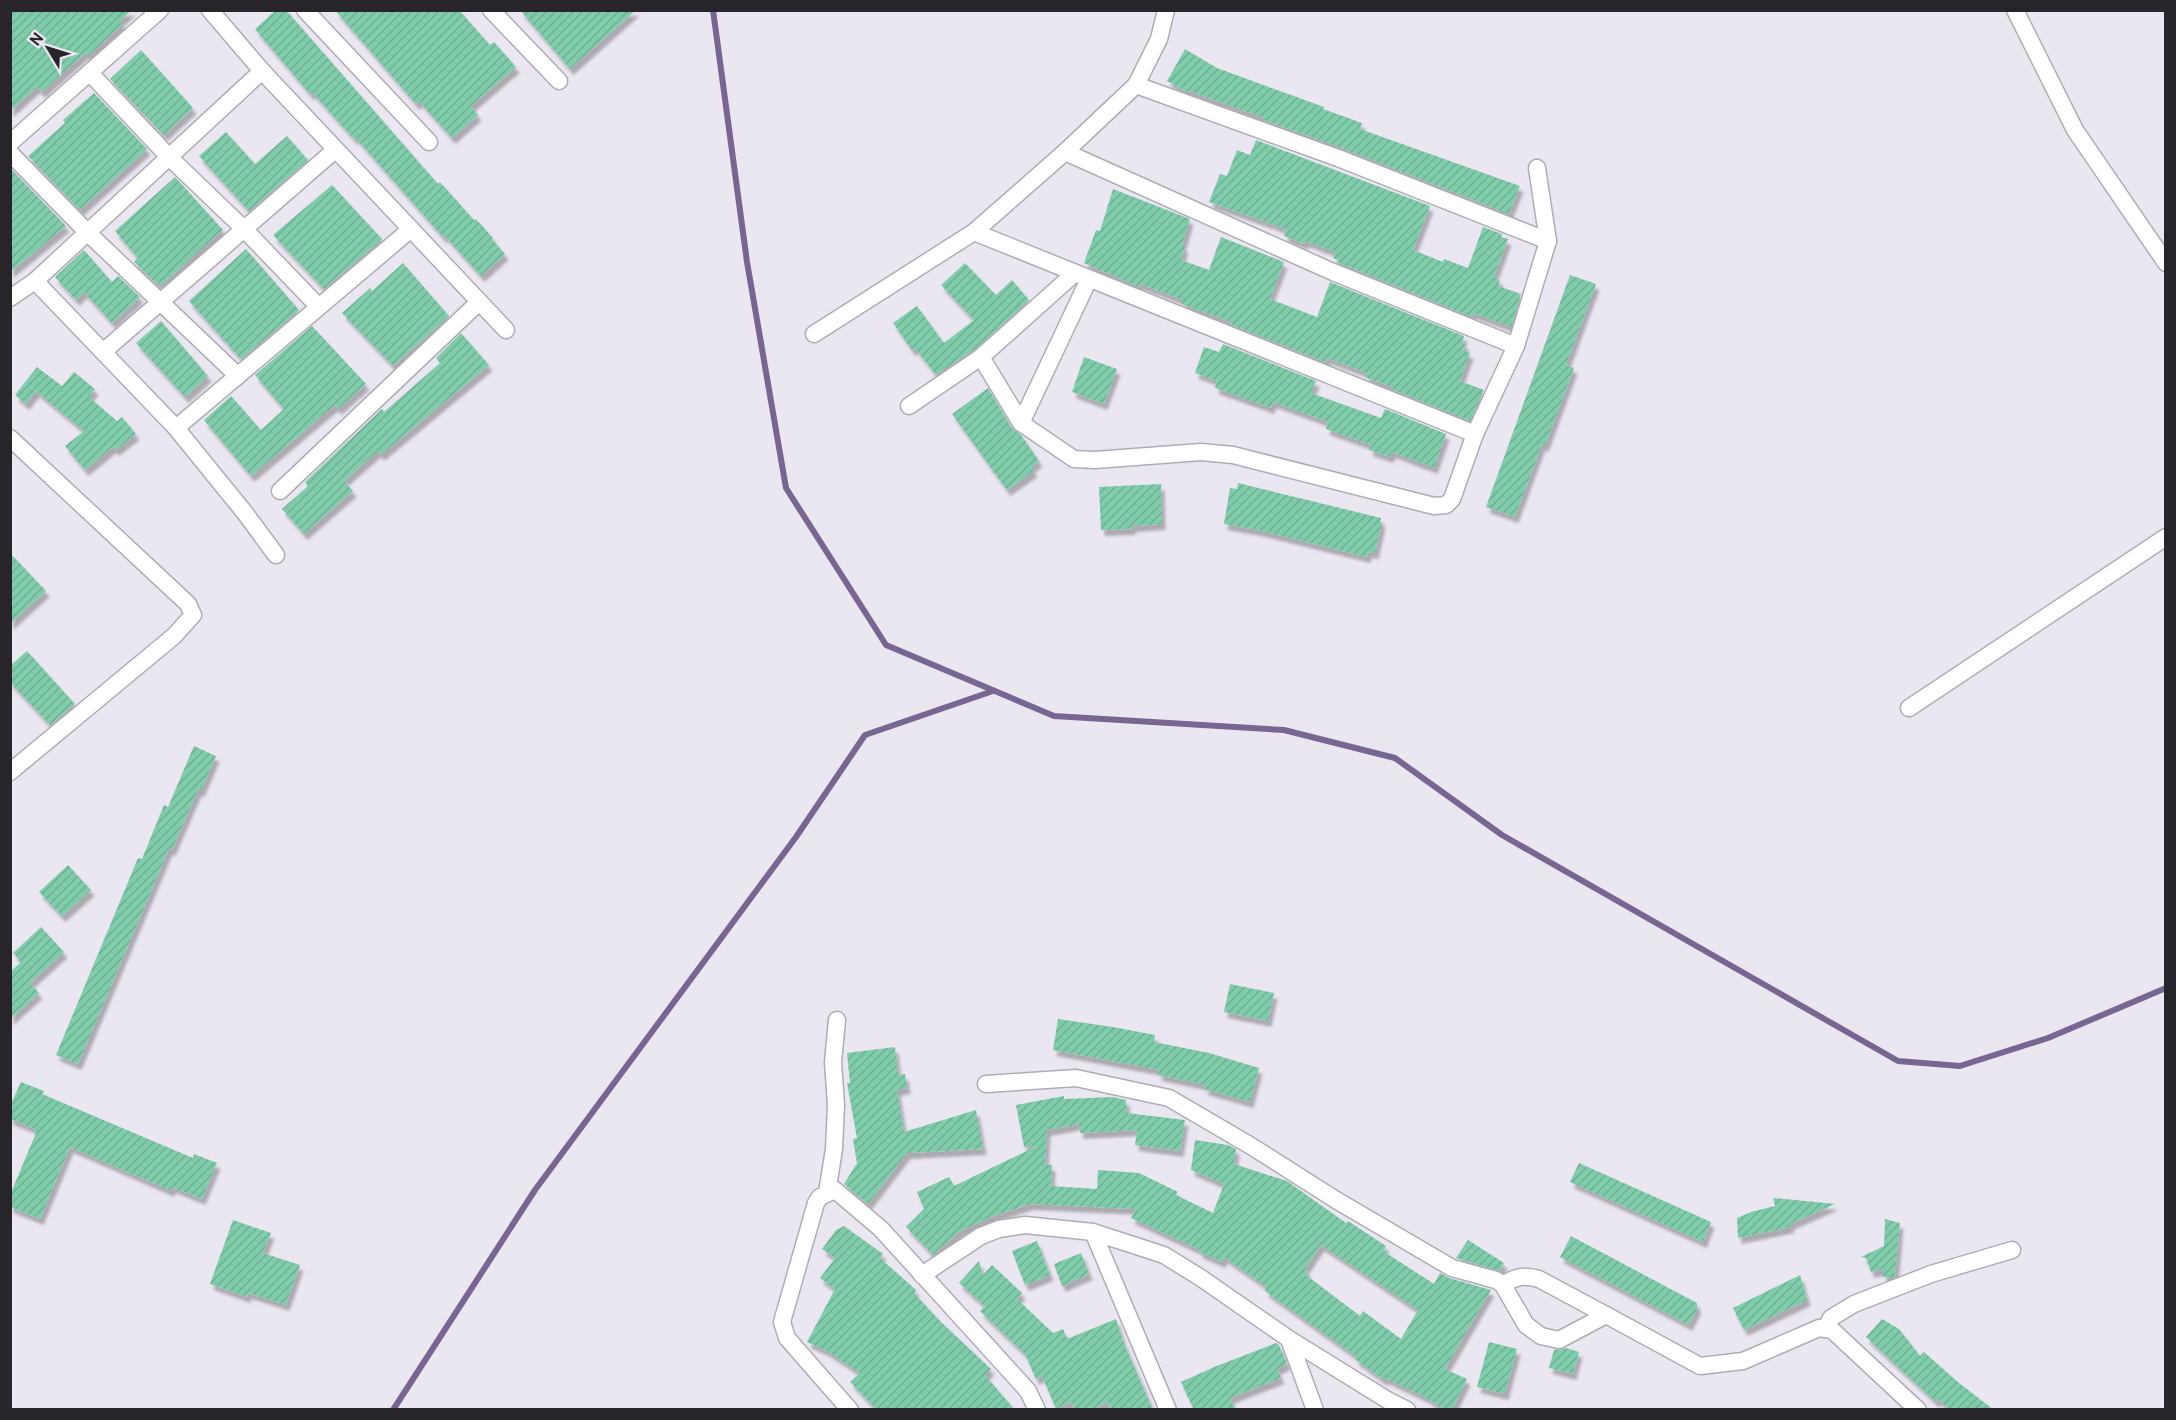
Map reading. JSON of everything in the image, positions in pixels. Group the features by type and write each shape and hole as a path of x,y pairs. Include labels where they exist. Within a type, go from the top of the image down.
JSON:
{"street":[{"path":"10,143 160,10"},
{"path":"210,10 262,72 506,330"},
{"path":"305,10 429,142"},
{"path":"491,10 559,81"},
{"path":"814,334 974,232 1065,152 1136,85 1159,39 1166,10"},
{"path":"2015,10 2075,130 2166,263"},
{"path":"10,298 35,281 262,72"},
{"path":"90,73 168,157 244,229 320,307"},
{"path":"1136,85 1338,158 1548,241"},
{"path":"104,351 335,150"},
{"path":"1065,152 1333,272 1516,346"},
{"path":"10,153 87,233 238,376"},
{"path":"981,357 1021,423 1074,459 1095,460 1201,452 1233,455 1434,506 1446,506 1452,499 1475,434 1516,346 1548,241 1537,168"},
{"path":"176,428 411,230"},
{"path":"974,232 1475,434"},
{"path":"909,406 981,357 1082,276"},
{"path":"1021,423 1082,276"},
{"path":"35,281 176,428 276,555"},
{"path":"280,491 479,302"},
{"path":"10,438 189,604 193,615 174,636 10,772"},
{"path":"1909,708 2166,537"},
{"path":"827,1193 834,1149 836,1105 833,1062 837,1020"},
{"path":"986,1084 1076,1078 1169,1098 1452,1268 1496,1280 1503,1285 1526,1325 1541,1336 1559,1340 1606,1315"},
{"path":"850,1410 787,1338 782,1322 816,1203 820,1197 836,1190 881,1229 1028,1391 1037,1410"},
{"path":"922,1275 981,1236 999,1229 1025,1225 1094,1232 1164,1255 1289,1340 1407,1410"},
{"path":"1094,1232 1168,1410"},
{"path":"1826,1328 1831,1318 1854,1304 1931,1274 2012,1250"},
{"path":"1503,1285 1515,1277 1527,1276 1539,1279 1700,1366 1743,1361 1820,1328 1826,1328 1832,1330 1918,1410"},
{"path":"1289,1340 1315,1410"}],"building":[{"path":"10,10 132,10 120,21 122,25 88,56 85,53 42,92 37,87 10,111"},
{"path":"276,10 286,10 438,184 440,182 493,238 505,254 481,276 445,236 443,237 355,137 354,139 312,92 310,94 255,29"},
{"path":"335,10 459,10 490,45 494,42 516,67 471,106 478,115 452,138 419,101 416,104"},
{"path":"520,10 636,10 570,69"},
{"path":"1185,49 1217,68 1362,123 1360,129 1520,186 1509,214 1264,120 1264,118 1187,92 1167,81"},
{"path":"141,50 193,108 164,135 110,79"},
{"path":"94,93 147,149 80,210 28,156 65,123 63,120"},
{"path":"226,132 255,164 287,136 308,160 249,211 199,156"},
{"path":"1256,140 1430,206 1413,250 1443,262 1444,259 1468,268 1483,227 1502,234 1501,237 1508,239 1494,277 1500,280 1498,286 1521,294 1511,327 1473,313 1472,317 1337,262 1338,260 1333,258 1335,252 1284,236 1286,229 1209,202 1220,174 1227,176 1237,150 1250,155"},
{"path":"12,170 66,226 10,272 10,171"},
{"path":"175,177 223,230 161,285 134,262 138,258 115,231"},
{"path":"332,185 382,239 324,289 273,235"},
{"path":"1113,189 1190,219 1182,246 1185,246 1181,260 1209,270 1221,237 1284,262 1270,299 1317,317 1330,282 1464,336 1462,343 1466,344 1463,350 1470,353 1460,381 1484,390 1470,421 1365,377 1367,373 1327,358 1325,362 1230,324 1231,322 1181,304 1183,300 1140,284 1139,287 1084,263 1096,230 1100,231"},
{"path":"246,249 299,310 241,359 189,301"},
{"path":"84,250 112,282 118,276 140,297 112,323 84,292 76,300 55,277"},
{"path":"403,263 449,316 393,366 342,313 370,288 372,291"},
{"path":"965,263 996,295 1012,280 1029,300 975,349 936,375 915,348 912,350 893,323 917,306 944,343 974,320 941,285"},
{"path":"1570,275 1596,284 1566,365 1574,368 1515,517 1486,507"},
{"path":"161,321 208,376 185,397 136,343"},
{"path":"312,326 366,384 338,409 335,405 251,476 204,420 231,396 261,430 284,409 255,375"},
{"path":"461,333 489,365 381,455 378,451 344,481 353,491 304,534 282,509 308,486 305,482 382,409 384,412 440,363 436,358"},
{"path":"1223,344 1316,381 1311,393 1381,418 1385,409 1446,434 1434,468 1392,452 1390,457 1369,450 1371,445 1326,429 1328,422 1273,402 1271,408 1215,388 1217,381 1195,373 1204,347 1219,352"},
{"path":"1084,357 1117,369 1104,404 1072,392"},
{"path":"37,367 62,386 74,372 95,389 89,397 117,421 122,417 136,434 116,450 113,447 85,470 65,446 84,431 36,391 26,404 15,395"},
{"path":"988,388 1012,428 1021,435 1039,461 1031,467 1034,471 1007,490 952,414"},
{"path":"1238,483 1381,518 1382,523 1375,553 1368,552 1367,557 1224,524 1230,488 1237,489"},
{"path":"1161,484 1162,524 1132,526 1132,529 1101,530 1099,487"},
{"path":"10,553 46,591 10,624"},
{"path":"27,651 75,704 50,725 10,682 10,666"},
{"path":"194,746 216,756 201,791 198,790 172,850 169,849 78,1064 56,1055 138,858 142,859 164,805 168,807"},
{"path":"68,865 91,890 62,916 39,892"},
{"path":"41,927 64,952 30,983 39,993 10,1019 10,972 21,962 13,953"},
{"path":"1230,984 1274,993 1268,1021 1224,1012"},
{"path":"1058,1019 1155,1035 1154,1042 1209,1053 1259,1068 1250,1102 1204,1089 1206,1085 1158,1075 1159,1070 1053,1050"},
{"path":"895,1047 898,1075 905,1074 907,1088 897,1090 904,1132 976,1110 983,1149 907,1153 868,1204 844,1184 857,1163 853,1139 857,1138 847,1083 850,1083 847,1053"},
{"path":"21,1082 44,1091 42,1094 193,1158 194,1154 217,1163 202,1199 172,1187 171,1191 70,1147 40,1219 10,1207 10,1195 36,1133 35,1129 10,1119 10,1106"},
{"path":"1064,1096 1064,1099 1113,1097 1126,1100 1127,1113 1185,1120 1180,1151 1135,1145 1137,1130 1080,1133 1079,1124 1047,1130 1045,1165 1052,1165 1051,1186 1097,1189 1098,1170 1139,1173 1178,1192 1176,1195 1213,1213 1224,1184 1191,1170 1195,1140 1228,1145 1236,1149 1234,1164 1287,1181 1346,1223 1348,1221 1386,1246 1383,1251 1434,1284 1440,1273 1449,1278 1491,1290 1445,1369 1467,1379 1452,1410 1447,1410 1385,1378 1384,1380 1355,1359 1357,1357 1265,1291 1267,1287 1224,1257 1222,1262 1131,1218 1136,1209 1030,1204 996,1215 960,1231 933,1255 906,1227 924,1209 917,1192 949,1177 954,1186 1037,1146 1024,1147 1016,1105","holes":["1321,1245 1418,1310 1401,1339 1363,1311 1360,1316 1306,1275 1308,1272 1305,1269"]},
{"path":"1579,1163 1711,1222 1703,1242 1570,1182"},
{"path":"1773,1198 1835,1204 1790,1224 1791,1227 1738,1238 1737,1218 1775,1206"},
{"path":"1885,1219 1900,1223 1895,1277 1893,1278 1883,1277 1883,1269 1871,1272 1866,1258 1861,1257 1884,1246"},
{"path":"233,1220 271,1233 263,1253 300,1265 286,1305 248,1293 247,1297 210,1284"},
{"path":"844,1226 883,1254 880,1258 916,1290 914,1293 941,1322 991,1369 985,1375 1015,1410 877,1410 850,1382 860,1373 827,1351 807,1342 835,1289 820,1278 835,1258 822,1249 836,1230"},
{"path":"1571,1236 1697,1303 1697,1309 1689,1325 1560,1257"},
{"path":"1468,1240 1504,1263 1500,1271 1456,1258"},
{"path":"1037,1241 1050,1275 1025,1285 1012,1251"},
{"path":"1081,1253 1089,1274 1062,1286 1054,1264"},
{"path":"979,1261 983,1275 992,1265 1022,1293 1017,1299 1053,1333 1063,1329 1067,1339 1116,1319 1123,1341 1153,1410 1111,1410 1108,1402 1091,1410 1075,1410 1072,1402 1056,1409 1042,1376 1036,1379 1025,1354 980,1311 985,1306 959,1283"},
{"path":"1800,1275 1807,1300 1744,1330 1733,1308"},
{"path":"1882,1319 1899,1329 1920,1356 1924,1352 1994,1410 1951,1410 1938,1399 1936,1402 1866,1337"},
{"path":"1489,1342 1517,1349 1505,1394 1477,1387"},
{"path":"1276,1343 1287,1364 1277,1369 1281,1378 1230,1398 1235,1410 1194,1410 1181,1382"},
{"path":"1566,1348 1579,1352 1573,1374 1549,1368 1554,1350"}],"waterway":[{"path":"713,10 747,262 786,488 886,645 1054,716 1284,730 1395,758 1502,835 1898,1061 1960,1066 2048,1038 2166,988"},
{"path":"393,1410 535,1190 796,837 865,735 993,691"}]}
